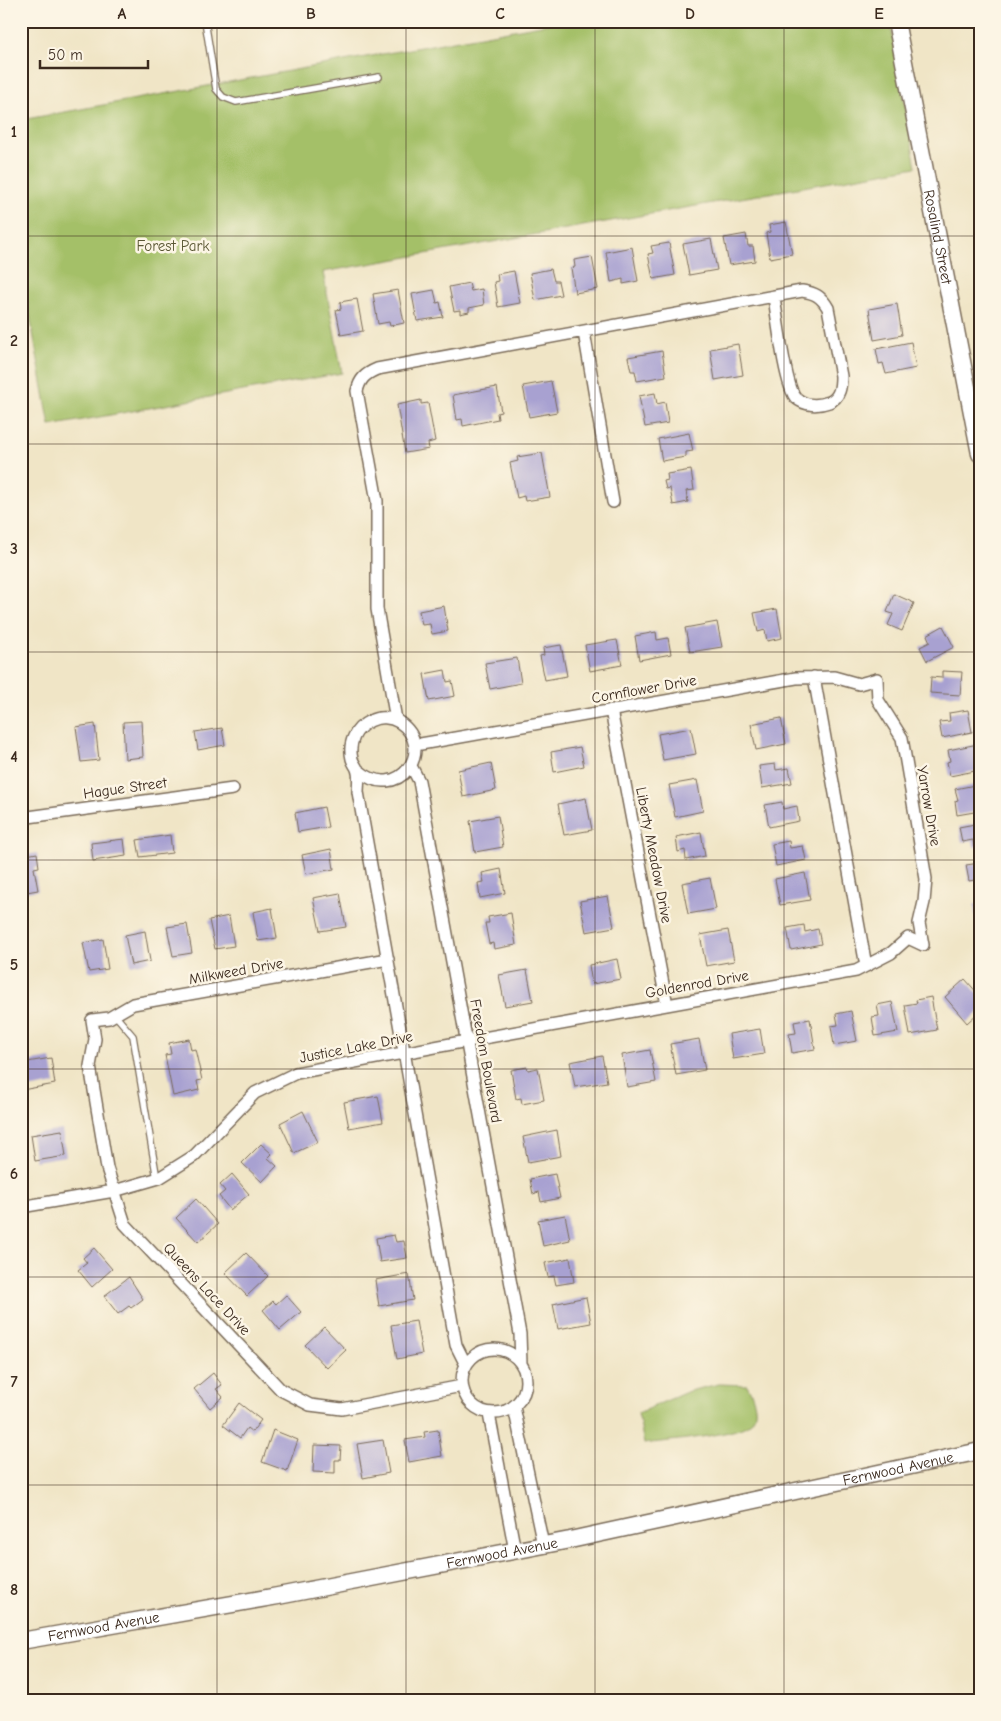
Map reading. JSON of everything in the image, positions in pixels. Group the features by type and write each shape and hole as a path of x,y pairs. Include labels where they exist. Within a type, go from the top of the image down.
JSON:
{"street":[{"name":"Rosalind Street","path":"896,21 980,454"},
{"path":"396,720 377,609 377,501 357,391 363,377 377,369 802,291 814,293 823,299 828,308 841,376 841,386 838,395 832,400 814,405 800,401 795,397 789,383 774,297"},
{"path":"584,332 613,502"},
{"path":"814,677 866,966"},
{"name":"Cornflower Drive","path":"415,745 796,678 834,677 859,684 877,679"},
{"name":"Yarrow Drive","path":"877,679 878,700 902,738 907,766 926,879 924,902 919,923 923,945"},
{"name":"Liberty Meadow Drive","path":"611,710 667,1005"},
{"path":"375,718 396,720 405,726 412,735 415,745 415,756 405,774 396,780 386,782 366,777 358,770 353,761 351,751 352,740 357,730 375,718"},
{"name":"Freedom Boulevard","path":"411,766 419,781 467,1040 520,1334 521,1364"},
{"path":"358,770 358,792 456,1345 466,1364"},
{"name":"Hague Street","path":"21,818 233,789"},
{"name":"Goldenrod Drive","path":"467,1040 856,971 891,952 908,938 923,945"},
{"name":"Milkweed Drive","path":"92,1020 108,1018 133,1004 388,959"},
{"name":"Queens Lace Drive","path":"92,1020 95,1039 90,1066 107,1168 126,1224 281,1390 310,1405 342,1409 462,1386"},
{"name":"Justice Lake Drive","path":"21,1207 114,1191 157,1179 194,1156 255,1093 296,1073 467,1040"},
{"path":"493,1349 504,1350 514,1356 521,1364 526,1374 526,1384 524,1394 514,1407 500,1414 489,1414 471,1404 465,1396 462,1386 462,1375 466,1364 473,1356 493,1349"},
{"path":"514,1407 543,1545"},
{"path":"489,1414 515,1551"},
{"name":"Fernwood Avenue","path":"21,1640 278,1596 515,1551 980,1450"}],"lane":[{"path":"205,21 216,89 223,97 236,102 380,77"},
{"path":"115,1014 133,1036 157,1179"}],"green space":[{"name":"Forest Park","path":"563,21 890,21 916,167 323,272 342,373 50,426 21,267 21,120"},
{"path":"719,1384 747,1385 755,1405 755,1415 749,1424 730,1432 715,1435 644,1444 638,1413 689,1391"}],"building":[{"path":"786,222 792,254 770,258 766,233 770,232 769,225"},
{"path":"746,234 748,246 753,246 755,261 729,265 724,238"},
{"path":"711,239 717,270 689,275 683,244"},
{"path":"669,243 675,275 653,279 648,254 653,253 651,246"},
{"path":"632,247 638,281 623,284 623,279 611,282 606,252"},
{"path":"592,257 598,289 575,293 571,268 575,267 574,260"},
{"path":"551,269 554,281 558,281 561,295 535,300 530,273"},
{"path":"514,271 520,303 498,307 494,282 498,281 497,274"},
{"path":"469,283 471,291 482,289 484,305 469,308 469,312 460,314 460,310 454,311 449,287"},
{"path":"398,290 404,323 390,326 389,322 378,324 373,294"},
{"path":"434,290 437,303 440,302 443,317 417,321 412,294"},
{"path":"357,299 363,331 341,335 336,310 341,309 340,302"},
{"path":"897,304 902,335 874,340 869,309"},
{"path":"911,342 916,368 886,374 883,363 879,364 876,349"},
{"path":"738,344 743,375 715,380 710,349"},
{"path":"662,351 666,376 637,381 635,371 631,371 628,357"},
{"path":"551,381 557,412 529,417 523,386"},
{"path":"497,387 501,412 497,413 498,419 463,426 462,419 457,420 453,395"},
{"path":"655,393 657,404 665,402 668,423 645,427 639,396"},
{"path":"421,400 421,404 428,403 435,441 428,443 429,449 405,453 397,405"},
{"path":"689,433 693,451 686,452 686,457 662,461 658,439"},
{"path":"542,453 550,497 525,501 524,496 517,498 510,463 518,461 517,457"},
{"path":"691,470 694,490 686,491 688,502 673,505 670,488 666,489 664,481 668,480 667,474"},
{"path":"894,594 914,603 902,631 888,625 893,614 887,612"},
{"path":"444,606 448,631 432,634 430,624 422,625 419,611"},
{"path":"777,609 782,638 767,641 765,630 758,632 754,613"},
{"path":"717,622 722,647 690,652 685,628"},
{"path":"943,626 954,647 927,661 920,647 930,642 927,635"},
{"path":"656,632 657,640 668,638 671,654 639,660 635,636"},
{"path":"617,640 622,665 590,671 585,645"},
{"path":"561,645 567,676 545,680 540,656 544,655 543,648"},
{"path":"517,658 521,683 490,689 485,663"},
{"path":"445,670 447,682 452,681 455,696 429,701 424,674"},
{"path":"942,671 962,672 960,695 930,693 931,677 942,678"},
{"path":"968,710 972,732 942,738 939,722 950,721 949,713"},
{"path":"781,718 786,744 756,750 751,724"},
{"path":"141,721 143,757 125,759 123,722"},
{"path":"95,724 99,760 81,762 76,727"},
{"path":"222,728 225,745 198,750 195,732"},
{"path":"691,728 696,754 663,760 658,734"},
{"path":"978,744 980,770 950,776 947,762 950,761 948,750"},
{"path":"580,747 584,766 554,772 551,752"},
{"path":"491,763 496,790 463,797 458,770"},
{"path":"775,764 776,770 789,768 792,783 762,788 759,766"},
{"path":"697,780 703,811 675,817 669,785"},
{"path":"980,784 980,811 957,815 955,801 958,800 955,789"},
{"path":"586,798 592,830 564,835 558,804"},
{"path":"782,802 783,809 797,806 799,821 769,827 765,805"},
{"path":"324,807 328,827 298,832 295,813"},
{"path":"498,816 503,847 475,852 470,821"},
{"path":"980,823 980,846 974,847 973,840 962,842 959,827"},
{"path":"701,832 705,856 686,860 685,850 678,852 676,837"},
{"path":"170,835 172,853 140,857 137,840"},
{"path":"124,839 126,856 93,861 91,843"},
{"path":"789,841 790,848 803,846 806,860 776,866 772,844"},
{"path":"331,849 334,869 306,874 302,855"},
{"path":"37,853 39,867 34,868 38,890 21,893 21,856"},
{"path":"980,863 980,879 969,881 966,865"},
{"path":"501,869 505,893 480,898 478,883 484,882 482,873"},
{"path":"805,873 810,900 780,905 775,879"},
{"path":"710,878 716,909 688,914 682,883"},
{"path":"340,893 346,927 320,931 313,898"},
{"path":"608,896 614,927 586,932 580,901"},
{"path":"980,903 980,923 977,923 974,905"},
{"path":"272,908 277,938 258,941 253,912"},
{"path":"511,913 516,945 494,949 493,943 489,944 485,923 489,923 488,917"},
{"path":"229,916 234,946 215,949 209,920"},
{"path":"187,924 192,953 173,956 167,927"},
{"path":"804,925 805,932 818,929 821,944 791,950 787,928"},
{"path":"728,930 734,961 706,966 700,935"},
{"path":"145,931 150,961 131,965 125,935"},
{"path":"103,939 108,969 89,972 83,943"},
{"path":"617,959 621,979 592,984 589,965"},
{"path":"527,970 533,1001 505,1006 499,975"},
{"path":"965,979 980,996 980,1011 967,1023 945,997"},
{"path":"931,997 937,1030 910,1035 905,1005 917,1003 916,1000"},
{"path":"892,1002 898,1032 875,1036 872,1017 879,1016 877,1005"},
{"path":"851,1011 857,1041 834,1045 831,1026 838,1025 836,1014"},
{"path":"810,1019 815,1049 792,1053 789,1034 796,1033 794,1022"},
{"path":"760,1029 764,1054 733,1059 729,1034"},
{"path":"189,1039 191,1050 195,1049 202,1080 197,1081 199,1090 173,1096 165,1055 171,1054 169,1043"},
{"path":"699,1039 705,1070 676,1075 670,1044"},
{"path":"650,1050 656,1082 627,1087 622,1055"},
{"path":"602,1056 607,1082 575,1087 570,1062"},
{"path":"51,1058 55,1084 22,1090 21,1063"},
{"path":"527,1067 528,1070 538,1068 544,1100 522,1104 521,1098 516,1099 511,1070"},
{"path":"378,1096 383,1122 349,1128 344,1102"},
{"path":"303,1111 318,1142 294,1153 280,1123"},
{"path":"62,1130 66,1156 35,1161 31,1135"},
{"path":"557,1130 561,1156 528,1162 523,1137"},
{"path":"261,1144 272,1154 268,1158 277,1166 262,1182 242,1163"},
{"path":"232,1174 249,1194 230,1210 219,1196 225,1191 220,1185"},
{"path":"555,1174 560,1198 541,1202 539,1192 533,1194 530,1179"},
{"path":"196,1199 218,1224 198,1242 176,1218"},
{"path":"565,1215 570,1240 543,1246 538,1220"},
{"path":"394,1235 396,1242 404,1241 407,1258 380,1262 376,1238"},
{"path":"94,1248 112,1269 92,1287 78,1270 87,1263 83,1258"},
{"path":"246,1253 268,1276 247,1296 225,1273"},
{"path":"570,1258 574,1282 556,1285 554,1276 548,1277 545,1263"},
{"path":"409,1274 413,1300 379,1306 375,1280"},
{"path":"129,1277 143,1299 131,1308 129,1306 118,1314 104,1296"},
{"path":"286,1295 301,1312 280,1330 263,1310 273,1301 276,1304"},
{"path":"586,1297 591,1323 558,1329 553,1304"},
{"path":"416,1321 422,1354 397,1359 391,1325"},
{"path":"324,1327 346,1350 327,1368 305,1345"},
{"path":"213,1373 222,1385 216,1389 223,1397 210,1408 194,1389"},
{"path":"239,1403 261,1420 252,1432 247,1428 240,1438 223,1425"},
{"path":"273,1430 298,1440 287,1471 262,1462"},
{"path":"438,1430 442,1456 409,1462 405,1440 425,1437 424,1432"},
{"path":"383,1440 389,1473 363,1478 357,1444"},
{"path":"314,1445 341,1446 340,1460 335,1460 335,1473 313,1472"}]}
